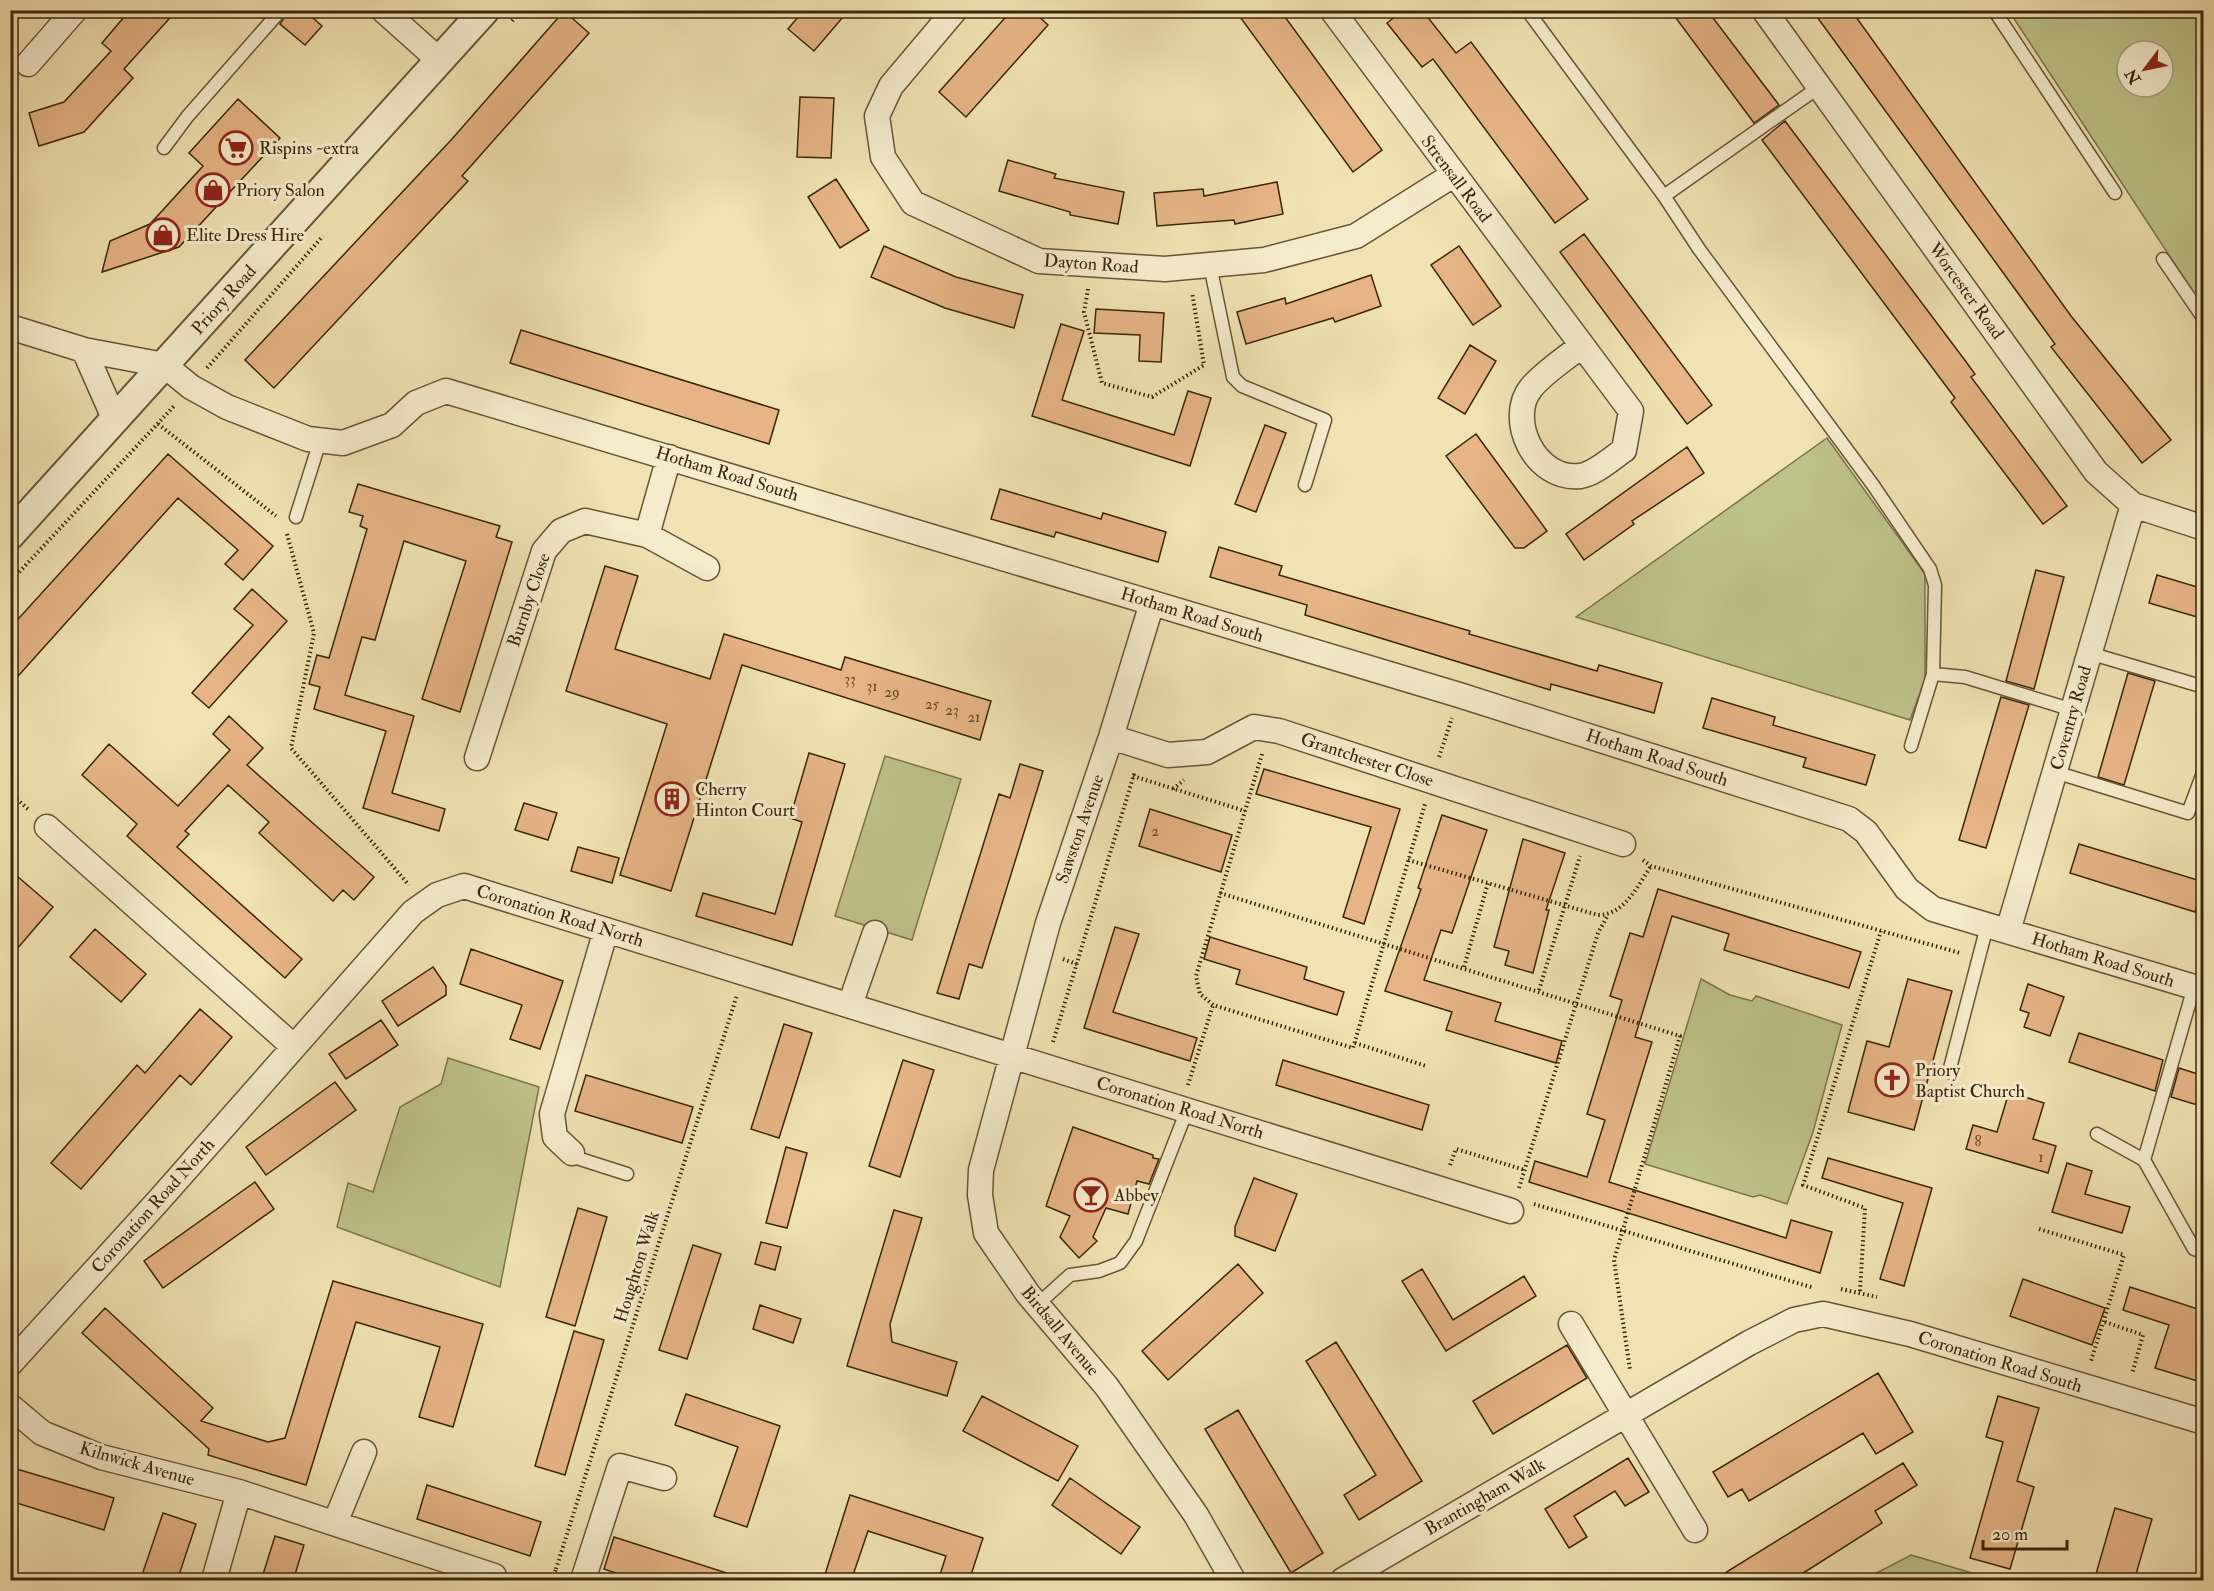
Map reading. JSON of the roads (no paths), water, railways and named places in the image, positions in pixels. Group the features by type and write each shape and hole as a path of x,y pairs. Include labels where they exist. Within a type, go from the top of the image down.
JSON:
{"street":[{"path":"28,64 75,10"},
{"path":"383,10 440,61"},
{"name":"Strensall Road","path":"1332,10 1631,411 1624,450 1581,476 1550,471 1528,448 1522,408 1531,388 1581,346"},
{"name":"Worcester Road","path":"1764,10 2097,472 2133,505 2204,528"},
{"name":"Dayton Road","path":"947,13 891,86 877,116 883,157 913,203 1039,261 1165,269 1264,260 1356,236 1453,175"},
{"name":"Priory Road","path":"10,535 440,61 496,19"},
{"path":"10,327 84,350 164,365"},
{"path":"84,350 114,418"},
{"name":"Hotham Road South","path":"164,365 191,387 227,407 308,439 320,441 343,443 392,425 416,403 446,391 1459,695 1849,819 1866,832 1907,889 1933,909 2199,988"},
{"path":"647,535 669,457"},
{"name":"Coventry Road","path":"1997,929 2055,772 2133,505"},
{"name":"Burnby Close","path":"477,758 544,551 561,531 585,521 647,535 707,568"},
{"name":"Sawston Avenue","path":"1011,1056 1048,923 1112,737 1152,603"},
{"name":"Grantchester Close","path":"1112,737 1168,755 1208,752 1254,727 1270,729 1623,844"},
{"path":"47,827 294,1047"},
{"name":"Coronation Road North","path":"10,1364 413,912 437,895 464,886 1011,1056 1192,1100 1514,1205"},
{"path":"572,1153 555,1137 552,1114 606,930"},
{"path":"850,1005 875,933"},
{"name":"Birdsall Avenue","path":"1011,1056 981,1170 980,1195 986,1233 1037,1305 1107,1387 1196,1515 1233,1581"},
{"name":"Coronation Road South","path":"1794,1320 1823,1314 1910,1334 2204,1422"},
{"name":"Brantingham Walk","path":"1343,1581 1749,1343 1794,1320"},
{"path":"1571,1324 1695,1530"},
{"name":"Kilnwick Avenue","path":"10,1406 42,1432 101,1457 239,1492 335,1522 458,1573 494,1576"},
{"path":"335,1522 364,1452"},
{"path":"583,1581 620,1466 664,1478"},
{"path":"214,1581 239,1492"}],"lane":[{"path":"164,148 187,117 281,10"},
{"path":"1527,10 1664,196 1699,249 1866,476 1930,568 1935,585 1933,674 1911,746"},
{"path":"1994,10 2115,193"},
{"path":"1664,196 1819,87"},
{"path":"2163,259 2204,319"},
{"path":"1200,266 1233,377 1242,386 1324,420 1305,485"},
{"path":"296,517 320,441"},
{"path":"2089,653 2204,687"},
{"path":"1933,674 1965,677 2073,710"},
{"path":"2055,772 2188,813 2204,770"},
{"path":"1949,1072 1978,958 1997,929"},
{"path":"2144,1160 2199,988"},
{"path":"1037,1305 1070,1275 1099,1271 1120,1263 1136,1241 1192,1100"},
{"path":"2097,1134 2144,1160 2194,1249 2204,1252"},
{"path":"572,1153 577,1158 627,1174"}],"place":[{"name":"Rispins ~extra","path":"236,148"},
{"name":"Priory Salon","path":"213,190"},
{"name":"Elite Dress Hire","path":"163,235"},
{"name":"Cherry Hinton Court","path":"672,799"},
{"name":"Priory Baptist Church","path":"1892,1080"},
{"name":"Abbey","path":"1091,1195"}]}
